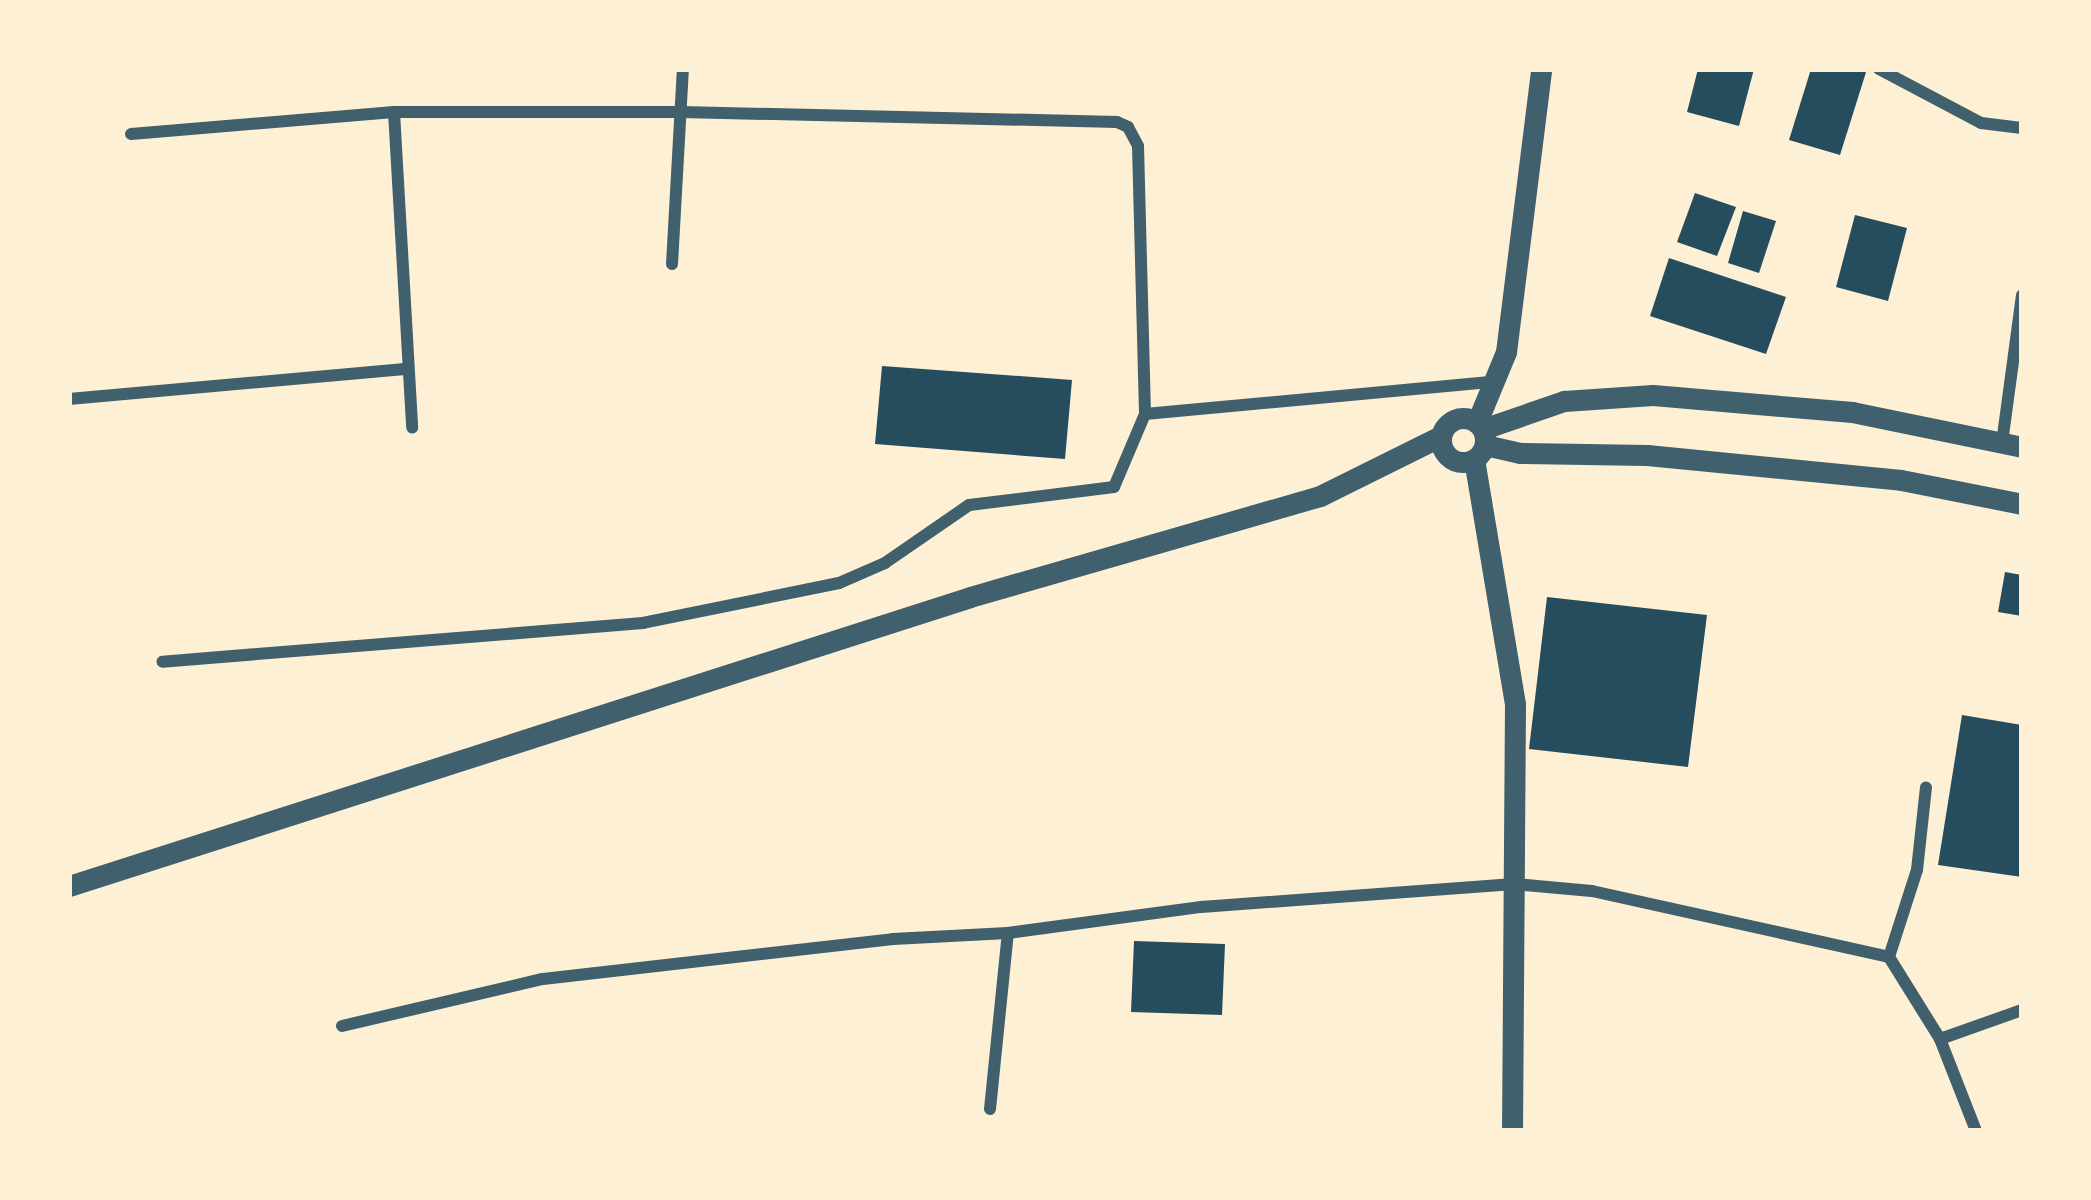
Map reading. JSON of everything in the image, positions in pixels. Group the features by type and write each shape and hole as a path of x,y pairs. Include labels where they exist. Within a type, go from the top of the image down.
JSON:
{"street":[{"path":"672,264 682,69"},
{"path":"1512,1131 1516,704 1480,439 1506,352 1541,69"},
{"path":"1880,69 1981,123 2022,128"},
{"path":"394,112 412,427"},
{"path":"131,134 394,112 681,112 1128,127 1138,146 1145,414 1114,487 969,505 885,563 839,583 643,623 163,662"},
{"path":"1441,436 1450,458 1564,401 1653,395 1852,412 2012,445 2022,296"},
{"path":"69,399 408,369"},
{"path":"1145,414 1494,382"},
{"path":"69,886 970,597 1320,496 1441,436 1453,420 1480,439 1520,453 1647,455 1901,480 2022,504"},
{"path":"1889,957 1916,870 1926,787"},
{"path":"342,1026 543,979 893,940 1008,933 1201,907 1514,884 1592,891 1889,957 1940,1040 1976,1131"},
{"path":"990,1109 1008,933"},
{"path":"1940,1040 2022,1010"}],"building":[{"path":"1698,69 1754,69 1739,126 1687,112"},
{"path":"1811,69 1867,69 1840,155 1789,140"},
{"path":"1695,193 1736,207 1717,256 1677,242"},
{"path":"1743,211 1776,221 1759,273 1728,263"},
{"path":"1855,215 1907,228 1888,301 1836,287"},
{"path":"1669,258 1786,297 1766,354 1650,316"},
{"path":"882,366 1072,380 1065,459 875,444"},
{"path":"2005,572 2022,575 2022,616 1998,612"},
{"path":"1547,597 1707,615 1688,767 1529,749"},
{"path":"1962,715 2022,725 2022,877 1938,865"},
{"path":"1134,941 1225,944 1222,1015 1131,1012"}]}
